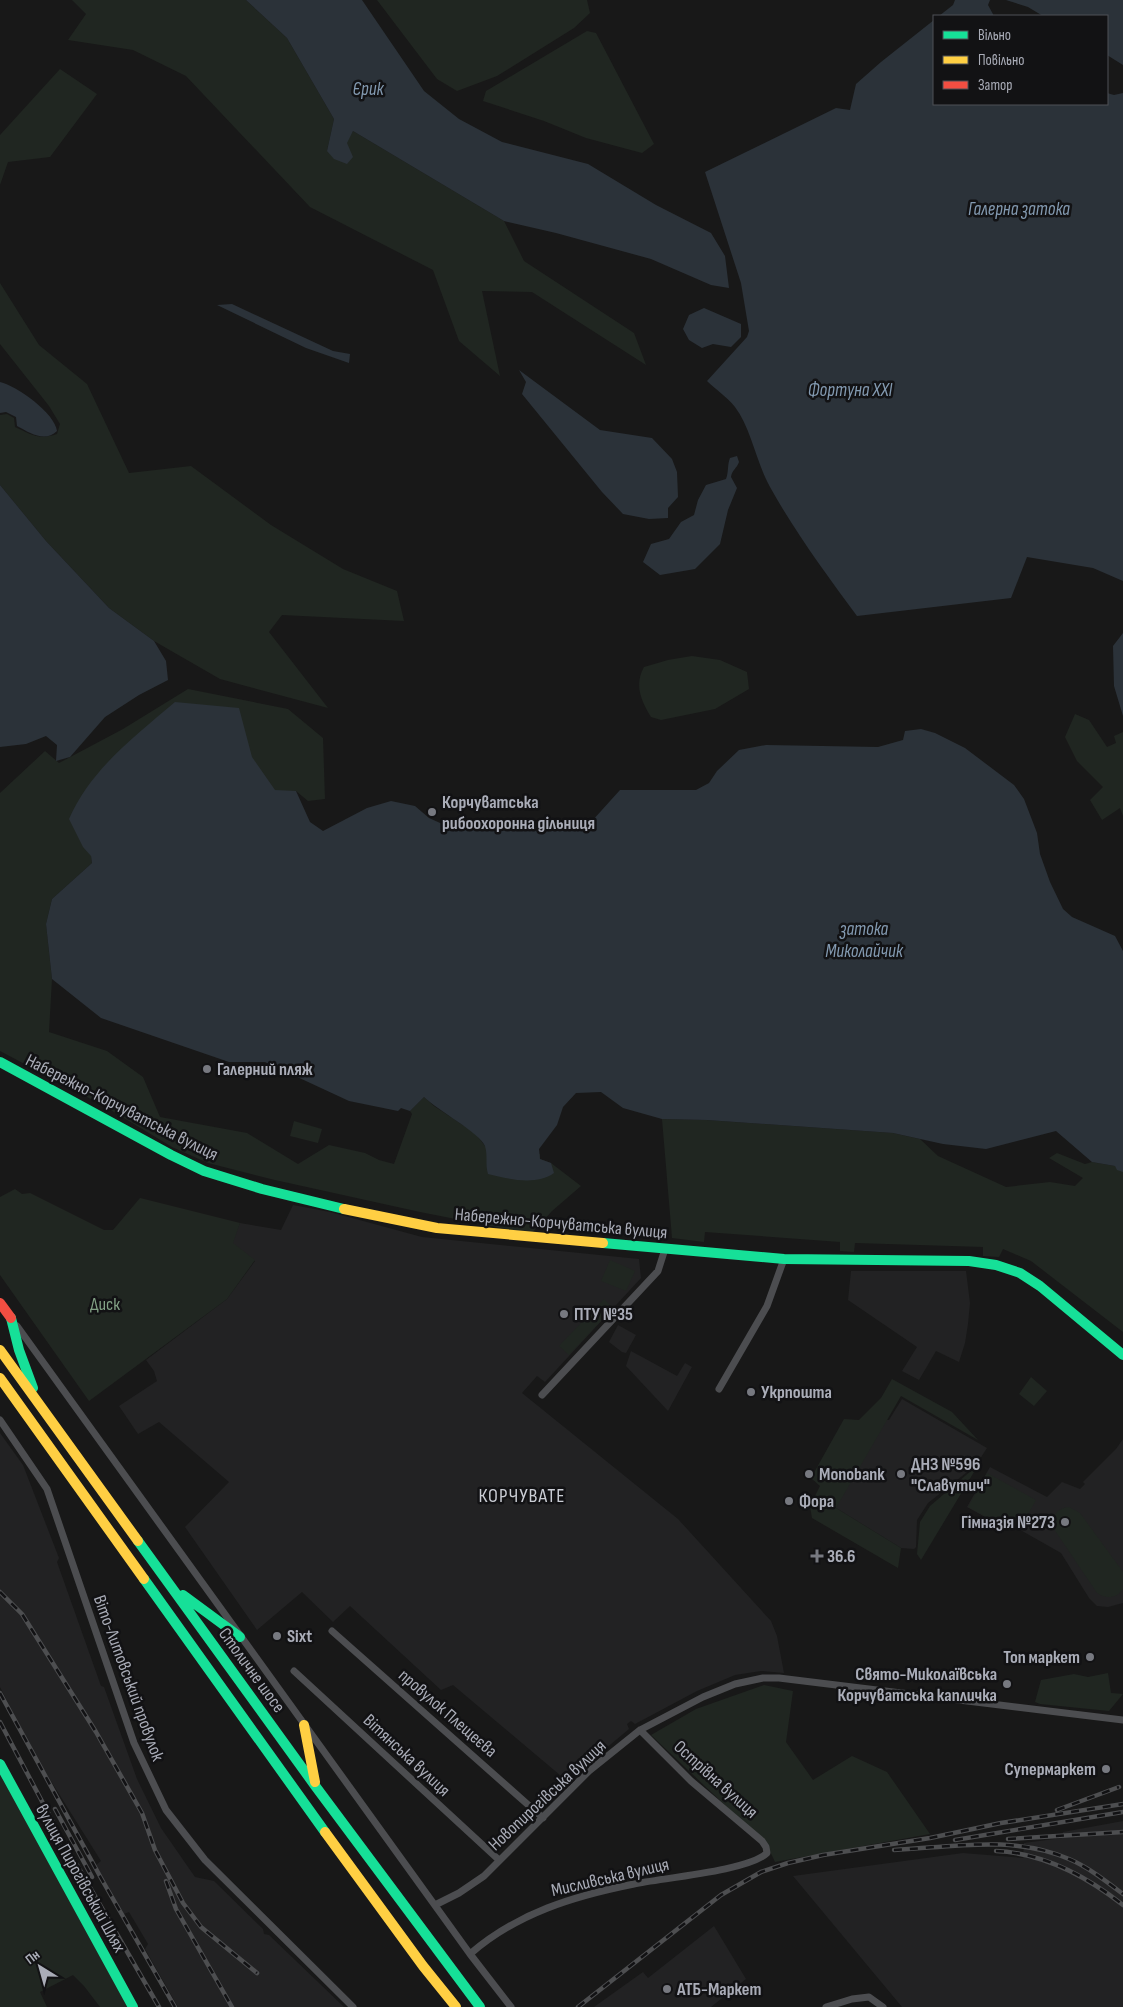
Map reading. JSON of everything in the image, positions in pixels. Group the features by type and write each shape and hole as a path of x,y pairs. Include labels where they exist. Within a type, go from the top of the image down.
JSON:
{"main road":[{"name":"Набережно-Корчуватська вулиця","path":"0,1062 171,1155 204,1170 262,1189 392,1220 438,1228 784,1259 969,1261 996,1265 1020,1273 1040,1286 1123,1355"},
{"path":"0,1303 11,1318 28,1375 44,1411"},
{"name":"Столичне шосе","path":"0,1350 316,1786 480,2007"},
{"name":"Столичне шосе","path":"0,1378 328,1836 423,1966 456,2007"},
{"path":"0,1394 34,1425"},
{"path":"173,1587 240,1637"},
{"path":"304,1725 316,1786"},
{"name":"вулиця Пирогівський Шлях","path":"0,1764 134,2007"}],"street":[{"path":"542,1395 658,1271 665,1249"},
{"path":"719,1389 766,1306 784,1259"},
{"path":"11,1318 470,1954 511,2007"},
{"name":"Віто-Литовський провулок","path":"0,1420 47,1489 134,1743 166,1810 205,1860 353,2007"},
{"name":"провулок Плещеєва","path":"332,1631 543,1818"},
{"name":"Вітянська вулиця","path":"294,1671 500,1860"},
{"name":"Новопирогівська вулиця","path":"435,1905 472,1885 500,1860 589,1771 640,1730 704,1697 735,1684 763,1678 779,1678 1123,1720"},
{"name":"Острівна вулиця","path":"640,1730 691,1781 762,1841 767,1853"},
{"name":"Мисливська вулиця","path":"470,1954 518,1920 548,1907 634,1884 738,1866 762,1858 767,1853"},
{"path":"826,2007 852,1999 869,1997 883,2007"}],"shaded area":[{"path":"293,1205 330,1212 422,1237 639,1259 641,1278 545,1382 537,1376 522,1393 678,1519 771,1621 777,1636 784,1673 761,1671 735,1675 697,1691 635,1724 631,1721 627,1724 629,1729 567,1781 453,1685 441,1690 350,1606 333,1622 302,1592 257,1630 185,1527 229,1482 159,1422 138,1434 119,1406 157,1381 154,1371 146,1360 227,1299 255,1261 230,1246 240,1223 281,1230"},
{"path":"851,1271 966,1271 970,1303 965,1343 959,1362 936,1351 919,1380 902,1371 917,1347 848,1300"},
{"path":"618,1325 636,1335 626,1353 609,1342"},
{"path":"631,1351 677,1376 685,1363 692,1367 668,1411 626,1366"},
{"name":"ДНЗ №596 \"Славутич\"","path":"902,1399 987,1448 976,1465 928,1503 917,1520 916,1547 914,1549 901,1548 823,1500 872,1417 889,1420"},
{"path":"0,1433 23,1465 59,1558 57,1562 101,1686 104,1687 137,1779 161,1828 195,1877 214,1881 263,1929 264,1934 269,1935 344,2007 178,2007 145,1949 148,1944 129,1912 124,1914 96,1865 101,1861 34,1754 0,1687"},
{"name":"Гімназія №273","path":"1123,1439 1123,1603 1108,1607 1097,1606 1089,1598 1061,1553 1003,1520 1000,1525 967,1507 990,1467 1047,1497 1062,1482 1080,1489 1085,1484 1083,1482 1116,1449"},
{"path":"1123,1821 1123,2007 902,2007 793,1876 963,1853 1023,1858 1024,1843 1062,1838 1063,1832"},
{"path":"714,1926 746,1979 711,2007 594,2007 643,1972 648,1978"}],"green space":[{"path":"72,0 246,0 287,38 334,119 327,151 346,143 353,131 504,221 524,261 634,333 646,365 532,292 482,291 500,376 459,341 433,270 310,207 186,76 133,50 68,40 86,14"},
{"path":"377,0 587,0 590,13 574,28 497,76 457,91 437,79"},
{"path":"587,31 596,33 654,144 642,153 586,138 544,121 483,101 486,91"},
{"path":"60,69 97,94 50,157 8,162 0,185 0,135"},
{"path":"0,283 39,345 87,384 129,473 191,466 271,525 343,569 397,591 404,621 282,615 269,632 328,708 220,679 154,641 109,608 46,541 0,485 0,415 7,414 14,418 15,427 40,437 57,434 60,424 49,406 0,344"},
{"path":"692,656 720,660 747,672 749,689 715,709 661,720 651,717 644,705 639,687 639,680 644,667"},
{"path":"188,689 288,709 323,738 325,799 308,801 296,791 91,856 92,863 52,899 46,924 52,979 49,1032 107,1051 143,1077 160,1117 247,1133 298,1164 329,1145 365,1153 379,1160 394,1164 412,1114 410,1111 424,1097 434,1106 475,1133 485,1146 540,1154 540,1159 551,1163 581,1186 552,1211 531,1234 420,1212 208,1163 172,1147 104,1106 0,1051 0,793 45,751 59,763 123,729"},
{"path":"1075,714 1089,720 1107,747 1116,743 1114,736 1123,732 1123,816 1120,808 1102,820 1090,800 1103,787 1077,761 1065,737"},
{"path":"662,1119 707,1120 893,1133 920,1139 938,1156 1006,1187 1050,1182 1075,1186 1083,1178 1049,1158 1057,1153 1085,1164 1092,1162 1123,1169 1123,1332 1031,1261 1003,1249 999,1257 983,1256 983,1247 855,1243 854,1252 840,1251 840,1242 705,1232 704,1242 672,1238"},
{"path":"294,1121 322,1129 318,1143 290,1136"},
{"name":"Диск","path":"15,1189 22,1194 30,1193 104,1230 113,1230 140,1198 240,1223 233,1243 255,1260 227,1299 89,1401 0,1275 0,1197"},
{"path":"610,1260 635,1271 626,1291 601,1281"},
{"path":"604,1299 613,1308 569,1355 559,1346"},
{"path":"1031,1377 1047,1391 1034,1406 1019,1394"},
{"path":"892,1379 952,1412 978,1440 901,1396 836,1508 901,1548 898,1568 812,1518 810,1506 820,1486 811,1478 844,1419 859,1420 881,1398"},
{"path":"972,1470 974,1472 921,1560 917,1554 920,1522 930,1506"},
{"path":"987,1473 1036,1500 1020,1529 1003,1520 1000,1525 968,1507"},
{"path":"1069,1507 1080,1513 1123,1572 1123,1589 1117,1595 1107,1597 1097,1593 1054,1529 1053,1521 1058,1511"},
{"path":"1108,1673 1111,1693 1123,1694 1109,1711 1035,1702 1041,1680 1074,1674 1088,1677"},
{"path":"764,1685 793,1691 786,1742 813,1780 852,1756 887,1772 930,1834 775,1862 767,1845 651,1735 696,1709"},
{"path":"0,1769 67,1885 63,1889 128,2007 100,2007 73,1975 40,1992 47,2007 0,2007"}],"water":[{"name":"Єрик","path":"246,0 362,0 424,91 459,119 502,142 588,164 656,205 711,233 725,256 729,288 711,285 651,259 504,221 353,131 347,143 353,157 347,164 334,159 327,151 334,119 287,38"},
{"path":"955,0 990,0 988,5 993,15 940,15 953,5"},
{"path":"1006,0 1123,0 1123,65 1108,56 1108,15 1041,15 1028,7"},
{"path":"933,21 933,105 1108,105 1108,93 1114,95 1123,93 1123,581 1093,568 1027,557 1011,598 857,616 811,553 770,487 741,415 732,403 707,381 747,337 749,331 741,283 705,172 836,108 850,110 856,84"},
{"path":"232,304 333,351 350,354 349,363 306,348 217,305"},
{"path":"704,308 741,324 741,337 731,347 713,344 702,348 689,340 683,329 689,315"},
{"path":"519,370 600,430 652,438 672,459 677,472 678,497 668,508 668,518 649,519 623,514 602,492 522,394 526,382"},
{"path":"0,382 16,389 34,401 50,416 57,431 48,436 37,436 17,426 16,417 6,412 0,413"},
{"path":"737,456 739,462 731,477 737,488 728,510 720,544 695,569 660,575 643,562 651,544 669,539 681,522 694,515 698,500 706,485 726,479 730,458"},
{"path":"0,485 46,541 109,608 154,641 166,661 168,680 139,695 105,717 70,757 56,761 57,745 46,736 26,744 0,747"},
{"path":"1123,633 1123,716 1114,686 1113,646"},
{"name":"затока Миколайчик","path":"175,702 239,708 252,757 275,790 296,791 310,822 323,831 367,808 391,801 415,806 429,818 449,827 469,821 500,831 573,821 592,821 620,790 696,790 709,783 717,771 739,750 766,745 878,747 903,740 905,731 921,729 935,733 965,748 1014,785 1024,799 1037,833 1040,854 1050,882 1063,909 1072,917 1115,936 1123,951 1123,1172 1117,1170 1115,1166 1092,1162 1056,1131 986,1149 943,1144 893,1133 707,1120 662,1119 623,1108 601,1092 576,1093 563,1107 557,1125 539,1149 540,1159 551,1163 554,1173 539,1179 513,1179 488,1174 486,1150 481,1141 467,1128 424,1097 410,1111 401,1108 398,1111 349,1101 265,1062 229,1062 101,1018 52,979 46,924 52,899 92,863 91,856 83,847 69,819 78,801 101,769 129,741"}],"railway":[{"path":"0,1592 22,1614 96,1732 142,1813 155,1850 183,1903 201,1927 257,1973"},
{"path":"0,1693 101,1878 175,2007"},
{"path":"0,1722 54,1824"},
{"path":"1057,1810 1119,1787"},
{"path":"578,2007 721,1895 761,1872 788,1863 823,1855 930,1838 1001,1823 1123,1804"},
{"path":"55,1809 92,1877"},
{"path":"955,1840 1123,1812"},
{"path":"45,1819 66,1857"},
{"path":"1008,1839 1123,1832"},
{"path":"894,1850 983,1844 1027,1847 1076,1862 1123,1894"},
{"path":"66,1846 159,2007"},
{"path":"996,1851 1031,1856 1048,1861 1079,1876 1123,1905"},
{"path":"166,1881 176,1909 232,2007"}],"traffic: fast":[{"path":"0,1062 204,1171 262,1189 344,1209"},
{"path":"603,1243 784,1259 969,1261 996,1265 1020,1273 1040,1286 1123,1355"},
{"path":"11,1318 19,1350 33,1388"},
{"path":"138,1541 316,1787 480,2007"},
{"path":"144,1579 325,1832"},
{"path":"183,1595 240,1637"},
{"path":"0,1764 133,2007"}],"traffic: slow":[{"path":"344,1209 437,1228 603,1243"},
{"path":"0,1350 138,1541"},
{"path":"0,1378 144,1579"},
{"path":"304,1725 315,1782"},
{"path":"325,1832 423,1966 456,2007"}],"traffic: jam":[{"path":"0,1303 11,1318"}],"place":[{"name":"Корчуватська рибоохоронна дільниця","path":"432,812"},
{"name":"Галерний пляж","path":"207,1069"},
{"name":"ПТУ №35","path":"564,1314"},
{"name":"Укрпошта","path":"751,1392"},
{"name":"Monobank","path":"809,1474"},
{"name":"ДНЗ №596 \"Славутич\"","path":"901,1474"},
{"name":"Фора","path":"789,1501"},
{"name":"Гімназія №273","path":"1065,1522"},
{"name":"36.6","path":"817,1556"},
{"name":"Sixt","path":"277,1636"},
{"name":"Топ маркет","path":"1090,1657"},
{"name":"Свято-Миколаївська Корчуватська капличка","path":"1007,1684"},
{"name":"Супермаркет","path":"1106,1769"},
{"name":"АТБ-Маркет","path":"667,1989"}],"district":[{"name":"КОРЧУВАТЕ","path":"522,1495"}],"water label":[{"name":"Галерна затока","path":"1019,208"},
{"name":"Фортуна XXI","path":"850,389"}]}
